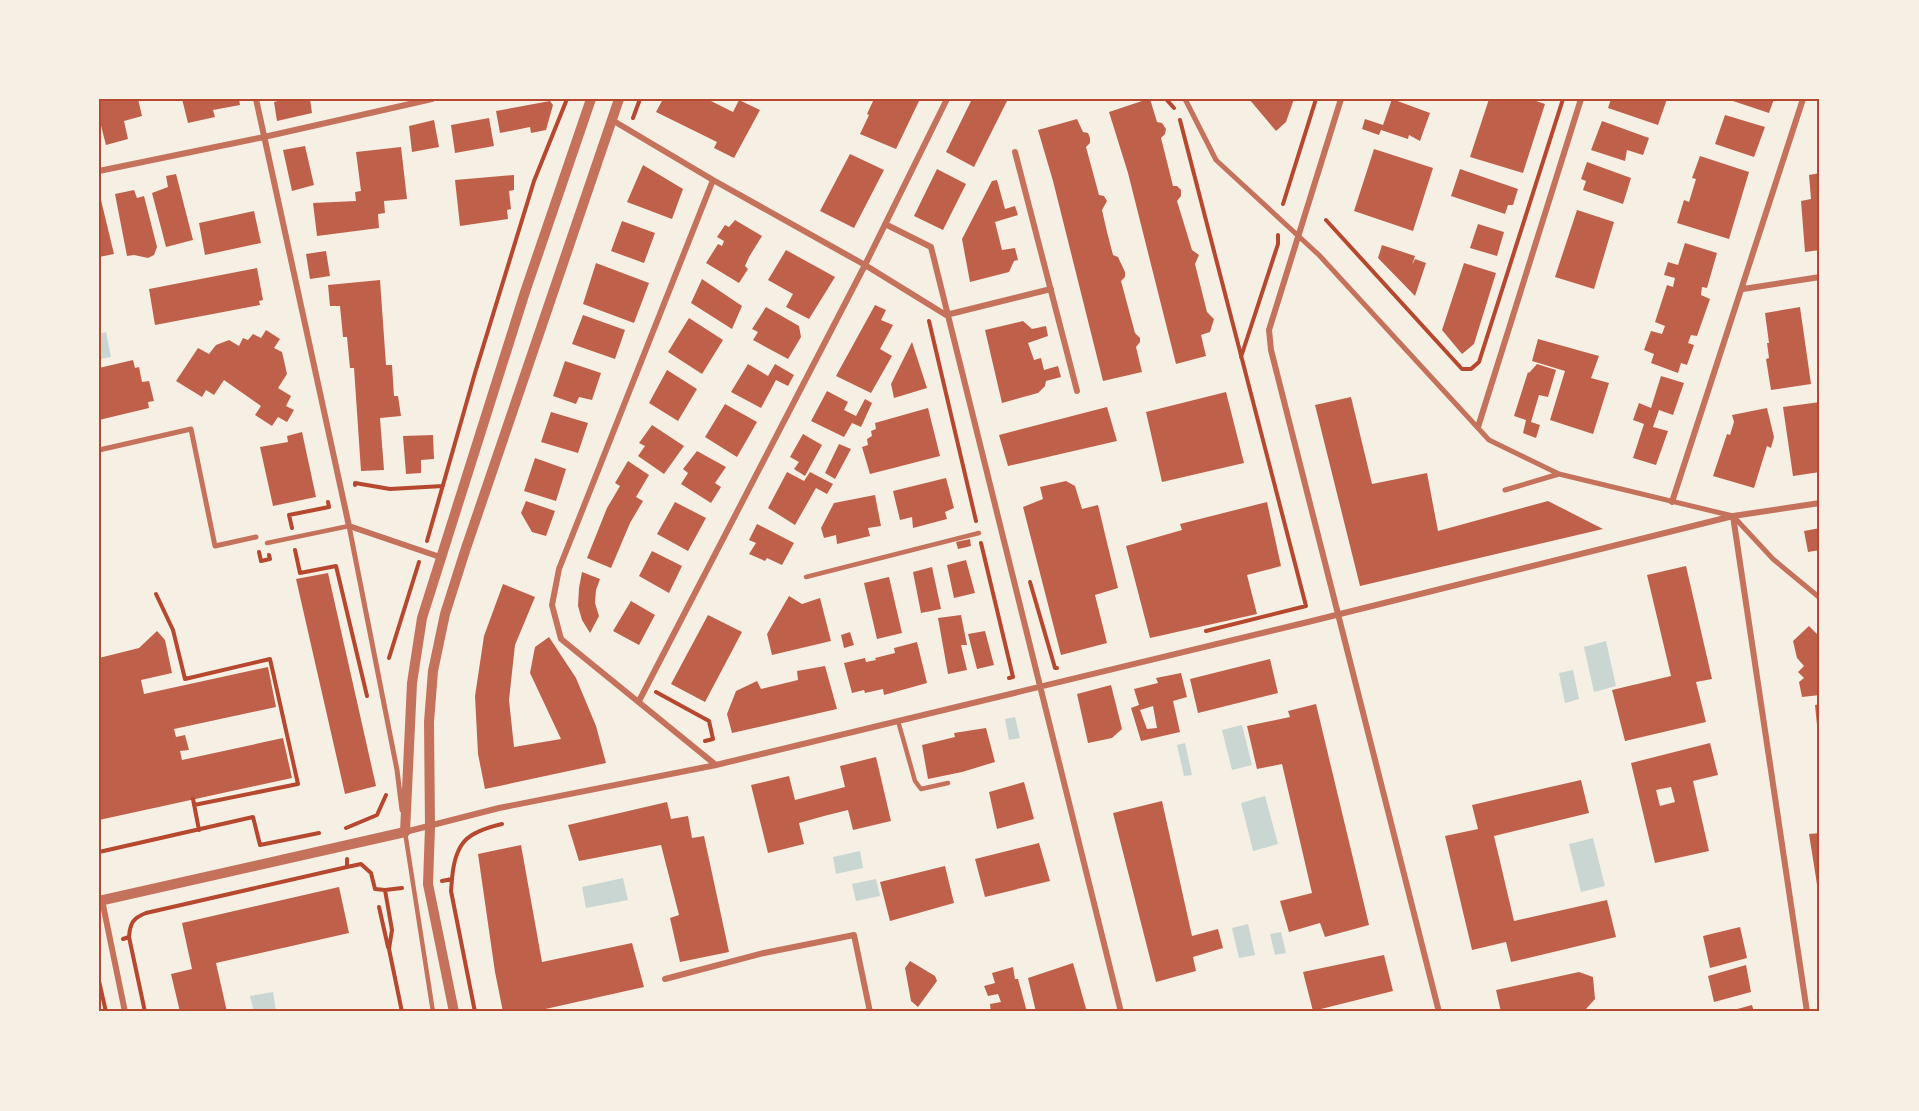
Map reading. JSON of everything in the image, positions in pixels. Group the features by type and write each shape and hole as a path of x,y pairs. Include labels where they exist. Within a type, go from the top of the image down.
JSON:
{"street":[{"path":"256,99 349,526 397,770 405,832"},
{"path":"99,171 432,99"},
{"path":"405,832 412,683 422,618 525,292 591,99"},
{"path":"454,1012 428,884 430,826 428,767 433,671 445,614 619,99"},
{"path":"639,701 865,265 947,99"},
{"path":"1185,99 1216,160 1319,255 1489,440 1559,474 1733,516 1773,559 1820,598"},
{"path":"1341,99 1269,330 1271,350 1439,1012"},
{"path":"1478,427 1581,99"},
{"path":"1672,502 1803,99"},
{"path":"611,120 865,265 946,315 1051,290"},
{"path":"1015,152 1077,391"},
{"path":"713,180 559,569 552,605 561,639 716,765"},
{"path":"885,224 931,247 946,315 1121,1012"},
{"path":"1743,289 1820,277"},
{"path":"99,450 191,429 215,546 256,537"},
{"path":"1505,490 1559,474"},
{"path":"125,1012 100,901 405,832 499,808 716,765 1733,516 1820,502"},
{"path":"1733,516 1807,1012"},
{"path":"349,526 440,556"},
{"path":"665,979 764,953 854,935 870,1012"}],"lane":[{"path":"267,543 349,526"},
{"path":"806,577 979,533"},
{"path":"898,721 915,782 921,789 948,783"},
{"path":"405,832 433,1012"}],"path":[{"path":"387,662 427,540 534,181 567,99"},
{"path":"1166,99 1178,111 1306,606 1203,631"},
{"path":"1326,220 1462,369 1472,369 1479,363 1563,99"},
{"path":"356,493 355,483 390,489 443,486"},
{"path":"327,495 329,507 289,515 300,573 336,566 368,699"},
{"path":"417,536 427,540"},
{"path":"1029,578 1055,668 1066,666"},
{"path":"156,594 173,630 186,679 270,659 298,784 195,805"},
{"path":"193,800 199,830"},
{"path":"99,852 253,817 260,845 325,832"},
{"path":"335,830 346,828"},
{"path":"347,867 362,864 371,873 375,889 385,890 392,930 389,949"},
{"path":"452,879 452,891 475,1012"},
{"path":"379,907 402,1012"},
{"path":"129,937 145,1012"},
{"path":"99,981 106,1012"}],"shaded area":[{"path":"106,332 111,357 99,359 99,334"},
{"path":"1606,641 1616,686 1594,692 1584,647"},
{"path":"1573,670 1579,699 1565,703 1559,673"},
{"path":"1015,717 1020,738 1009,740 1005,719"},
{"path":"1242,725 1252,765 1232,770 1222,730"},
{"path":"1185,743 1192,775 1184,776 1177,745"},
{"path":"1265,796 1278,844 1253,851 1241,803"},
{"path":"1593,838 1605,886 1581,892 1569,844"},
{"path":"860,851 863,868 836,874 833,857"},
{"path":"623,878 628,900 586,908 582,887"},
{"path":"876,879 880,896 856,901 852,884"},
{"path":"1248,924 1255,955 1239,958 1232,928"},
{"path":"1281,932 1286,953 1275,955 1270,934"},
{"path":"273,992 276,1012 254,1012 250,996"}],"building":[{"path":"99,99 138,99 142,116 124,121 128,139 106,145 99,118"},
{"path":"182,99 239,99 240,105 213,110 215,117 188,123"},
{"path":"285,99 310,99 312,113 277,121 274,102"},
{"path":"663,99 707,99 733,112 739,100 760,110 734,158 714,148 717,142 656,112"},
{"path":"874,99 920,99 896,149 860,134"},
{"path":"972,99 1008,99 974,167 946,152"},
{"path":"1150,99 1157,122 1162,123 1166,129 1161,138 1173,186 1181,190 1181,196 1177,201 1192,250 1199,255 1195,264 1207,312 1214,319 1210,332 1201,335 1206,356 1176,364 1128,173 1109,112"},
{"path":"1249,99 1294,99 1286,122 1276,131"},
{"path":"1392,99 1430,113 1420,141 1409,135 1408,139 1381,130 1379,135 1362,129 1365,119 1383,125"},
{"path":"1489,99 1530,99 1545,104 1523,173 1470,157"},
{"path":"1611,99 1667,99 1658,125 1608,108"},
{"path":"1727,99 1774,99 1769,113"},
{"path":"550,101 553,105 546,130 531,133 530,127 500,133 496,111"},
{"path":"1725,115 1765,127 1754,157 1715,144"},
{"path":"489,118 494,146 455,153 451,125"},
{"path":"1077,119 1083,132 1088,133 1090,138 1090,143 1086,147 1099,195 1104,196 1107,201 1102,210 1107,232 1113,255 1118,257 1125,272 1125,277 1121,281 1135,333 1140,338 1136,347 1142,372 1103,381 1038,130"},
{"path":"434,120 439,147 412,152 409,126"},
{"path":"1602,121 1649,138 1643,155 1627,150 1625,161 1591,150"},
{"path":"305,146 314,185 292,191 283,150"},
{"path":"401,147 407,199 384,201 385,213 378,214 379,228 317,236 313,203 356,201 355,192 361,191 356,152"},
{"path":"1374,149 1433,168 1413,231 1354,211"},
{"path":"850,154 884,170 854,228 820,211"},
{"path":"1700,156 1749,172 1729,239 1677,223 1684,200 1689,202 1696,179 1692,178"},
{"path":"1587,162 1631,178 1623,204 1583,190 1586,181 1581,179"},
{"path":"643,165 683,189 672,219 627,202"},
{"path":"937,169 966,184 943,230 914,216"},
{"path":"1460,169 1518,189 1513,205 1508,205 1505,214 1451,196"},
{"path":"1820,173 1820,250 1805,252 1801,201 1811,199 1809,175"},
{"path":"176,174 193,240 166,247 152,193 168,187 166,176"},
{"path":"514,175 514,190 509,191 511,209 507,210 508,219 460,226 455,180"},
{"path":"997,180 1005,209 1015,206 1018,215 995,222 1002,250 1015,248 1018,260 1014,261 1009,272 970,282 962,239 992,181"},
{"path":"134,190 137,198 144,196 157,247 154,255 148,258 127,256 115,194"},
{"path":"99,200 101,200 114,254 99,257"},
{"path":"1577,210 1614,222 1594,289 1555,277"},
{"path":"254,211 261,243 205,255 199,223"},
{"path":"735,220 762,236 749,257 745,266 748,269 739,283 706,263 718,244 722,246 724,241 717,237 725,225 729,227"},
{"path":"622,221 655,233 644,263 611,251"},
{"path":"1478,224 1504,232 1497,256 1470,248"},
{"path":"1685,243 1717,253 1707,288 1702,287 1701,295 1710,299 1697,336 1691,335 1688,343 1694,345 1687,365 1681,363 1678,373 1651,363 1654,354 1644,350 1651,331 1662,334 1665,326 1655,322 1667,285 1673,287 1675,278 1664,275 1668,262 1678,265"},
{"path":"1382,245 1415,256 1412,265 1415,259 1426,263 1415,296 1378,258"},
{"path":"786,250 835,277 809,319 786,307 793,294 768,280"},
{"path":"326,251 330,276 310,279 306,254"},
{"path":"596,263 649,283 634,323 583,304"},
{"path":"1464,263 1496,273 1474,344 1462,354 1442,330"},
{"path":"257,268 263,300 259,301 260,305 155,325 149,289"},
{"path":"702,279 742,306 732,329 691,303"},
{"path":"380,280 386,365 392,365 394,396 398,396 401,416 380,418 384,470 361,471 354,368 350,368 347,337 343,337 340,306 330,306 328,285"},
{"path":"875,305 886,310 881,320 893,325 880,349 892,356 871,393 836,376"},
{"path":"766,307 799,326 801,337 788,359 753,340 758,332 752,329"},
{"path":"1800,307 1811,384 1771,390 1766,359 1769,358 1767,343 1769,343 1765,313"},
{"path":"583,315 625,330 615,359 572,344"},
{"path":"689,318 723,340 702,374 668,352"},
{"path":"1023,321 1032,329 1046,326 1048,336 1028,343 1034,360 1041,358 1044,370 1058,366 1061,377 1046,381 1045,386 1038,393 1002,403 985,330"},
{"path":"266,330 280,339 274,348 282,352 287,374 278,388 291,396 286,406 294,410 287,422 278,417 272,426 255,415 261,406 224,380 214,395 206,390 202,397 176,381 198,348 209,354 216,345 229,340 239,346 243,338 248,340 253,334 261,338"},
{"path":"1538,339 1599,356 1591,378 1609,383 1593,434 1550,420 1565,371 1532,361"},
{"path":"912,342 927,388 894,398 891,384"},
{"path":"133,360 135,368 139,367 142,382 149,381 154,401 148,402 149,408 99,420 99,368"},
{"path":"565,361 601,373 592,400 579,397 576,404 553,396"},
{"path":"748,364 768,376 775,364 794,375 788,386 776,380 761,408 731,392"},
{"path":"1537,364 1556,370 1548,397 1539,395 1531,422 1540,425 1536,438 1523,433 1526,420 1514,416 1528,372"},
{"path":"667,370 697,389 678,421 649,403"},
{"path":"1661,376 1684,383 1673,415 1659,410 1653,427 1668,431 1656,465 1633,458 1644,424 1633,420 1639,403 1651,408"},
{"path":"827,391 848,402 844,410 856,416 865,399 872,403 861,427 852,423 844,437 811,421"},
{"path":"1226,392 1244,463 1162,482 1146,412"},
{"path":"1351,397 1372,484 1427,473 1438,531 1548,501 1603,529 1360,586 1315,405"},
{"path":"1820,402 1820,472 1793,476 1783,407"},
{"path":"725,404 757,422 737,457 705,437"},
{"path":"1107,407 1117,441 1008,466 999,435"},
{"path":"928,408 940,456 870,474 862,447 868,445 867,439 872,436 871,431 876,429 875,423"},
{"path":"1767,408 1774,437 1771,448 1767,446 1754,488 1713,476 1727,434 1730,435 1734,422 1732,415"},
{"path":"551,412 588,423 578,453 541,442"},
{"path":"652,425 684,446 664,474 638,456 645,446 639,443"},
{"path":"302,432 316,497 273,506 260,447 288,442 287,436"},
{"path":"803,434 822,445 805,476 794,469 799,462 790,457"},
{"path":"433,435 434,459 421,460 421,473 406,474 403,436"},
{"path":"839,444 851,449 835,479 825,473"},
{"path":"697,451 726,467 715,483 721,487 711,503 681,484 688,473 683,469"},
{"path":"535,458 566,469 556,501 524,491"},
{"path":"628,461 649,475 636,497 643,501 630,523 611,568 587,558 607,508 620,486 615,483"},
{"path":"787,472 804,481 810,472 833,484 827,494 816,488 795,525 768,508"},
{"path":"946,478 954,508 945,512 947,519 913,528 912,517 900,520 893,491"},
{"path":"1066,481 1075,486 1082,509 1098,505 1118,588 1095,595 1107,643 1061,655 1023,507 1043,499 1040,487"},
{"path":"875,495 881,526 868,528 870,536 837,544 836,535 824,538 821,528 834,503"},
{"path":"526,501 555,511 546,536 532,532 521,513"},
{"path":"675,502 706,518 688,551 657,534"},
{"path":"1267,502 1281,566 1247,575 1257,614 1150,638 1126,546 1182,530 1180,524"},
{"path":"757,524 794,543 782,565 767,558 765,561 749,554 756,543 749,540"},
{"path":"1820,528 1820,550 1808,552 1804,531"},
{"path":"970,539 971,546 958,549 956,542"},
{"path":"652,551 682,566 669,593 639,576"},
{"path":"966,560 975,593 954,598 947,565"},
{"path":"1686,566 1712,679 1696,682 1706,722 1625,741 1612,690 1671,676 1647,575"},
{"path":"932,567 941,609 921,613 913,572"},
{"path":"582,572 600,579 595,603 599,616 590,633 582,620 578,606"},
{"path":"328,573 376,786 345,794 296,579"},
{"path":"889,577 902,633 877,639 864,583"},
{"path":"503,584 535,597 515,645 509,700 514,747 561,739 530,673 535,647 549,637 576,678 596,726 606,763 485,789 478,754 475,696 484,636"},
{"path":"789,596 802,604 820,598 831,641 772,655 767,634"},
{"path":"631,601 655,615 639,645 613,631"},
{"path":"708,615 742,632 705,702 671,684"},
{"path":"961,615 967,645 961,645 967,670 948,674 938,618"},
{"path":"1809,626 1820,637 1820,695 1802,697 1799,682 1804,678 1798,672 1804,666 1797,658 1793,641"},
{"path":"157,631 165,640 172,673 141,680 144,694 268,667 276,707 174,729 176,737 185,735 189,750 180,751 182,760 283,738 292,778 99,820 99,658 139,648"},
{"path":"985,631 994,665 977,669 968,634"},
{"path":"850,632 854,645 844,648 841,635"},
{"path":"917,642 927,683 884,695 883,689 852,693 844,663 865,658 866,662 876,660 875,658 895,653 894,648"},
{"path":"1270,659 1278,693 1198,713 1190,679"},
{"path":"825,666 837,709 732,733 727,714 736,691 757,681 761,689 798,680 797,671"},
{"path":"1181,673 1187,697 1173,701 1180,732 1141,741 1131,708 1139,705 1134,689 1158,683 1156,678","holes":["1153,706 1157,728 1147,729 1140,710"]},
{"path":"1111,685 1122,729 1112,738 1088,743 1077,694"},
{"path":"1316,704 1369,925 1325,937 1320,923 1289,932 1280,901 1312,893 1282,764 1257,769 1247,726 1290,717 1288,711"},
{"path":"1820,704 1820,735 1818,735 1815,705"},
{"path":"986,728 995,762 928,779 922,745 955,737 954,733"},
{"path":"1710,743 1718,775 1693,781 1709,851 1655,863 1631,763","holes":["1671,787 1675,802 1660,806 1656,790"]},
{"path":"876,757 891,821 853,830 848,810 824,816 799,823 804,844 768,853 751,785 789,776 795,800 845,787 840,766"},
{"path":"1581,780 1589,813 1494,836 1514,921 1607,900 1616,937 1511,962 1506,942 1472,950 1445,836 1478,829 1472,805"},
{"path":"1024,782 1034,819 997,829 989,792"},
{"path":"1162,801 1192,936 1218,929 1223,948 1193,957 1196,971 1156,982 1113,813"},
{"path":"667,802 671,819 688,816 692,838 704,836 729,952 680,962 670,918 679,915 661,845 579,861 568,825"},
{"path":"1820,833 1820,897 1819,897 1809,834"},
{"path":"1039,843 1050,881 985,897 975,859"},
{"path":"521,845 542,962 632,943 644,987 532,1012 503,1012 478,854"},
{"path":"945,866 954,903 890,921 880,882"},
{"path":"339,887 349,933 216,963 227,1012 180,1012 171,974 192,969 182,923"},
{"path":"1740,927 1747,958 1710,968 1703,936"},
{"path":"1384,955 1393,991 1313,1011 1303,972"},
{"path":"910,961 935,976 937,981 918,1007 911,1001 905,968"},
{"path":"1073,963 1087,1012 1036,1012 1028,978"},
{"path":"1746,965 1751,992 1714,1002 1708,976"},
{"path":"1013,967 1027,1012 991,1012 990,1004 1001,1002 998,994 988,996 984,986 995,983 992,973"},
{"path":"1579,972 1593,977 1595,999 1586,1009 1572,1012 1501,1012 1496,990"},
{"path":"1752,1005 1754,1012 1730,1012 1730,1011"}]}
